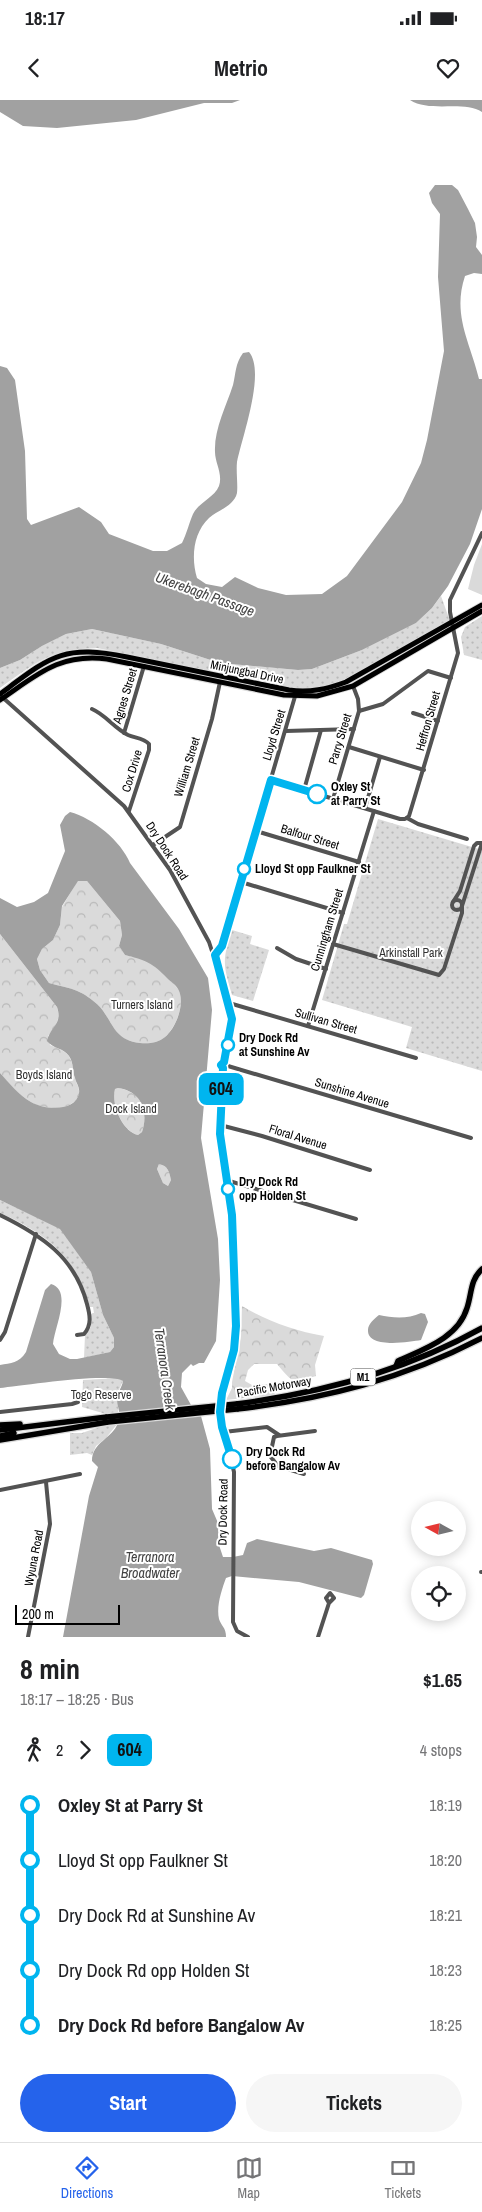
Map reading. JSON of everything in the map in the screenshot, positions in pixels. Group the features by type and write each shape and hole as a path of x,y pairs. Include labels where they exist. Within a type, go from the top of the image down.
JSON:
{"highway":[{"path":"396,1366 398,1361 445,1338 461,1324 468,1306 472,1282 482,1269"},
{"name":"Pacific Motorway","path":"237,1406 308,1392 396,1366 448,1345 482,1328"},
{"name":"Pacific Motorway","path":"0,1436 108,1420 237,1406 296,1402 352,1389 422,1365 482,1338"},
{"path":"0,1440 108,1420"},
{"name":"Pacific Motorway","path":"0,1430 49,1423 108,1420"},
{"path":"0,1425 49,1423"}],"main road":[{"name":"Minjungbal Drive","path":"1,697 45,669 74,658 107,658 220,682 296,694 331,694 353,686 453,625 482,605"},
{"name":"Minjungbal Drive","path":"1,697 50,660 66,654 86,651 110,653 296,694 327,689 346,682 482,611"}],"street":[{"name":"Heffron Street","path":"408,818 459,650 449,606 452,595 482,532"},
{"name":"Agnes Street","path":"124,733 144,666"},
{"path":"359,711 383,704 428,671 451,678"},
{"name":"William Street","path":"153,845 180,827 212,719 220,682"},
{"name":"Parry Street","path":"333,798 359,711 358,699 353,686"},
{"name":"Lloyd Street","path":"215,955 222,946 296,694"},
{"name":"Dry Dock Road","path":"1,697 129,811 174,877 215,955 229,1003 232,1026 225,1065 220,1126 233,1229 236,1326 234,1350 220,1407 234,1472 233,1585 234,1622 237,1631"},
{"name":"Cox Drive","path":"92,709 102,714 124,733 146,740 149,746 129,811"},
{"path":"413,713 438,721"},
{"path":"286,731 354,728"},
{"path":"304,790 322,730"},
{"path":"349,747 424,770"},
{"path":"365,808 380,757"},
{"path":"271,780 402,819 408,818 418,824 468,839"},
{"name":"Cunningham Street","path":"308,1026 374,811"},
{"name":"Balfour Street","path":"256,831 359,862"},
{"path":"458,922 458,915 453,909 453,902 460,893 474,846 477,843 482,843"},
{"path":"333,944 437,975 444,969 462,913 462,906 478,850 482,843"},
{"path":"241,882 344,913"},
{"path":"453,902 459,901 462,906"},
{"path":"453,909 459,910 462,906"},
{"path":"277,948 296,959 326,969"},
{"name":"Sullivan Street","path":"229,1003 416,1058"},
{"name":"Sunshine Avenue","path":"225,1065 471,1138"},
{"name":"Floral Avenue","path":"220,1126 262,1136 370,1170"},
{"path":"226,1180 356,1219"},
{"path":"0,1215 46,1241 75,1274 88,1309 89,1324 84,1334 77,1335"},
{"path":"0,1340 6,1332 36,1234"},
{"path":"0,1412 78,1402"},
{"path":"224,1432 267,1427 279,1436"},
{"path":"304,1474 278,1466 270,1456 272,1444 274,1437 315,1431"},
{"path":"0,1490 80,1474"},
{"name":"Wyuna Road","path":"28,1637 50,1524 46,1482"},
{"path":"318,1637 328,1603"},
{"path":"234,1636 237,1631 248,1637"}],"green space":[{"path":"482,544 482,595 468,589"},
{"path":"441,596 450,621 346,680 324,688 297,689 97,648 55,654 35,664 0,688 0,668 20,660 66,634 92,629 161,644 220,663 298,670 312,669 362,650 416,623 432,608"},
{"path":"482,616 482,660 464,655 461,637 465,627"},
{"name":"Arkinstall Park","path":"378,819 482,850 482,1071 406,1048 412,1027 322,1000"},
{"name":"Turners Island","path":"78,880 87,881 120,921 122,935 119,946 125,955 150,962 165,974 178,989 181,1001 179,1014 169,1033 159,1041 143,1043 124,1038 91,999 74,990 49,983 40,970 37,959 42,949 53,940 60,925 62,907"},
{"path":"232,930 252,936 250,944 269,950 253,1001 232,995 225,969 225,956"},
{"name":"Boyds Island","path":"0,934 57,1007 58,1019 48,1036 50,1045 62,1050 70,1059 79,1091 76,1100 65,1107 50,1108 36,1105 14,1089 0,1073"},
{"name":"Dock Island","path":"118,1088 132,1093 138,1098 144,1110 144,1124 142,1132 138,1135 127,1128 116,1109 114,1095 115,1089"},
{"path":"159,1164 164,1166 169,1172 171,1180 168,1186 163,1183 157,1169"},
{"path":"0,1200 60,1228 84,1260 91,1272 103,1315 114,1338 114,1347 110,1352 84,1358 85,1335 91,1327 91,1314 94,1313 84,1289 67,1260 57,1249 32,1229 0,1213"},
{"path":"242,1306 282,1325 324,1336 315,1365 316,1376 297,1381 290,1378 277,1364 254,1364 248,1370 245,1381 252,1385 286,1383 273,1395 226,1400 232,1388 241,1336"},
{"name":"Togo Reserve","path":"119,1378 123,1381 118,1392 118,1423 106,1438 96,1446 92,1455 87,1453 70,1455 70,1433 82,1433 108,1424 106,1414 82,1407 83,1380"}],"water":[{"path":"0,100 240,100 232,103 204,103 136,120 57,128 23,126 0,112"},
{"path":"410,100 482,100 482,112 466,107 427,106"},
{"name":"Ukerebagh Passage","path":"435,185 452,185 458,190 475,223 476,247 482,255 482,274 474,273 465,276 460,303 467,340 479,379 482,379 482,509 470,544 448,586 432,608 416,623 362,650 312,669 298,670 220,663 161,644 92,629 66,634 20,660 0,668 0,366 7,368 15,380 25,451 27,519 31,525 79,507 101,522 109,534 153,551 167,551 182,543 196,510 214,494 219,486 220,477 215,456 216,435 233,385 238,361 243,353 249,352 254,361 254,389 237,462 237,493 233,501 209,518 200,531 194,554 197,578 206,584 222,587 235,577 258,588 286,595 322,594 347,576 402,502 421,463 444,351 438,277 440,214 432,203 429,193"},
{"path":"70,812 88,819 113,839 179,929 208,978 212,1010 201,1138 218,1239 220,1280 216,1341 204,1363 193,1366 191,1364 182,1373 181,1387 191,1405 201,1416 210,1449 212,1509 218,1523 219,1545 223,1557 243,1555 247,1543 257,1539 314,1551 331,1548 372,1560 373,1564 364,1595 361,1598 299,1582 232,1576 226,1578 218,1609 219,1619 226,1637 63,1637 89,1496 98,1467 92,1461 93,1455 95,1449 118,1423 120,1417 117,1397 123,1381 101,1378 83,1379 0,1388 0,1365 18,1360 26,1352 45,1290 51,1284 61,1294 62,1302 53,1344 59,1354 70,1359 77,1359 110,1352 114,1347 114,1338 103,1315 91,1272 60,1229 0,1200 0,1073 22,1096 44,1107 59,1108 72,1104 77,1099 79,1093 72,1061 69,1056 47,1041 57,1022 57,1007 0,934 0,898 17,907 34,902 48,893 65,851 60,825 65,816","holes":["78,881 87,881 120,921 122,935 119,946 125,955 153,965 178,989 181,1001 179,1015 173,1028 159,1041 143,1043 124,1038 91,999 74,990 49,983 40,970 37,959 42,949 53,940 60,925 62,906","118,1088 132,1093 141,1103 144,1110 144,1124 142,1132 138,1135 127,1128 119,1116 116,1109 115,1089","159,1164 168,1169 171,1180 168,1186 163,1183 157,1169"]},
{"path":"425,1314 428,1322 421,1340 390,1343 374,1340 369,1336 369,1326 379,1315 400,1317"}],"bus line":[{"name":"604","path":"232,1459 222,1427 220,1412 222,1393 234,1350 236,1326 232,1215 220,1130 223,1068 221,1065 224,1062 232,1021 229,1003 215,955 222,946 271,780 317,794"}],"place":[{"name":"Oxley St at Parry St","path":"317,794"},
{"name":"Lloyd St opp Faulkner St","path":"244,869"},
{"name":"Dry Dock Rd at Sunshine Av","path":"228,1045"},
{"name":"Dry Dock Rd opp Holden St","path":"228,1189"},
{"name":"Dry Dock Rd before Bangalow Av","path":"232,1459"}],"water label":[{"name":"Terranora Creek","path":"165,1369"},
{"name":"Terranora Broadwater","path":"150,1565"}]}
